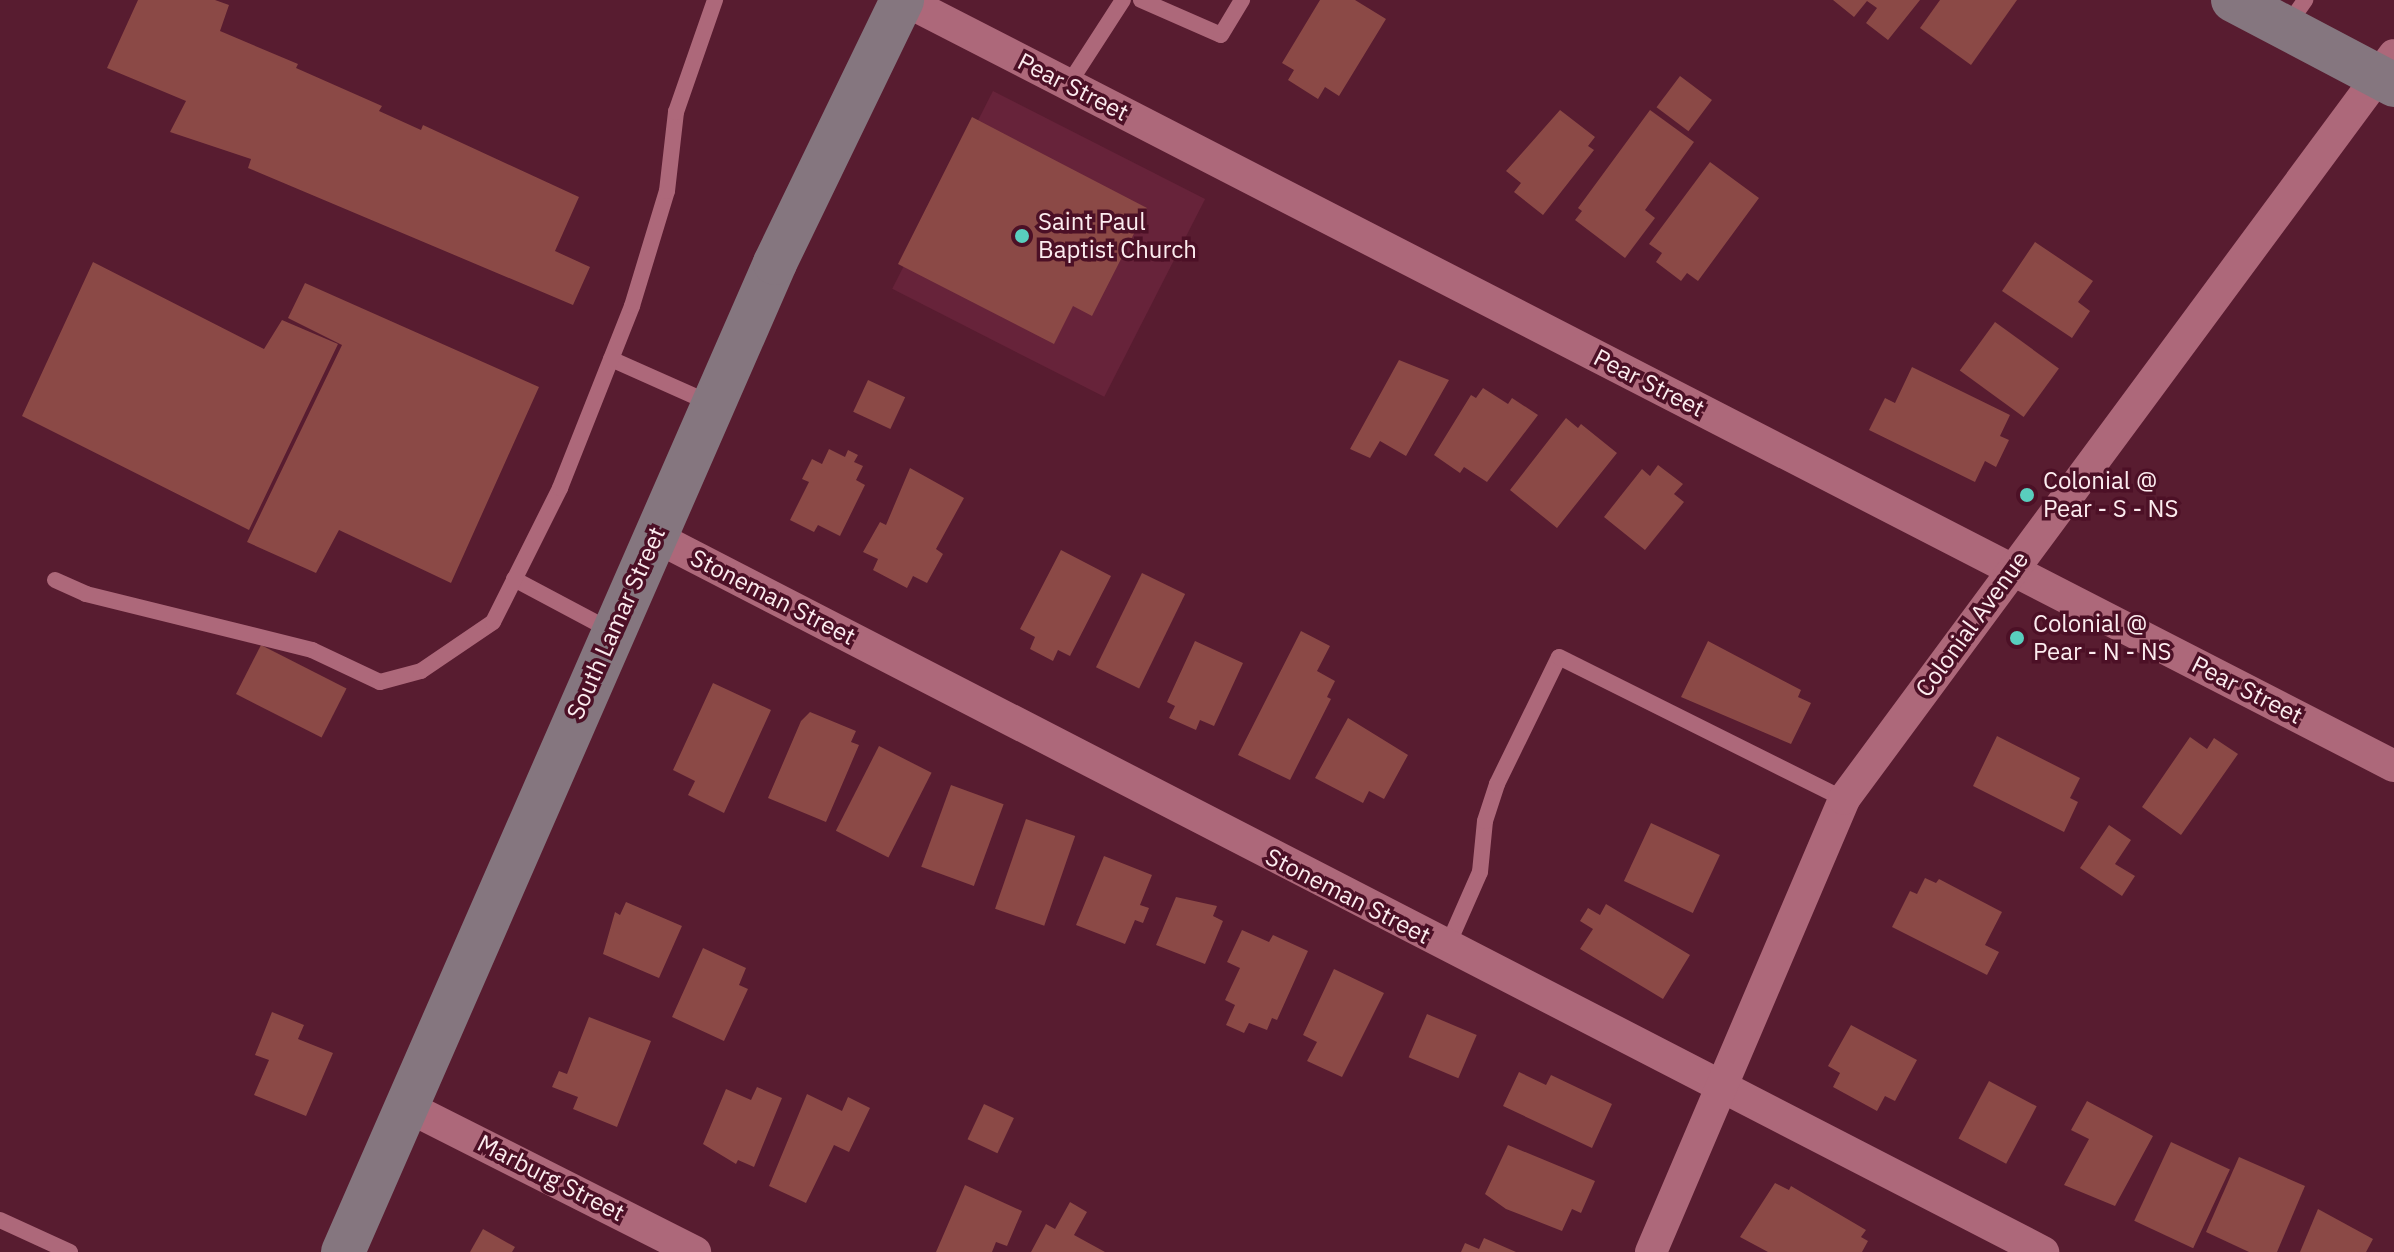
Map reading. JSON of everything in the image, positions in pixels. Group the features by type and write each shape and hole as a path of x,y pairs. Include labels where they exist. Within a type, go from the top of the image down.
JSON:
{"main road":[{"name":"South Lamar Street","path":"343,1252 712,405 903,0"},
{"path":"2233,0 2295,14 2389,72"}],"street":[{"name":"Pear Street","path":"903,0 2394,766"},
{"name":"Colonial Avenue","path":"1651,1252 1844,799 2011,570 2389,72"},
{"name":"Stoneman Street","path":"654,536 2043,1252"},
{"name":"Marburg Street","path":"406,1106 695,1252"}],"lane":[{"path":"55,580 86,594 312,650 380,682 421,671 493,622 560,488 611,359 667,191 676,112 715,0"},
{"path":"1068,85 1123,0"},
{"path":"1141,0 1221,35 1242,0"},
{"path":"611,359 712,405"},
{"path":"514,579 612,631"},
{"path":"1447,947 1480,872 1485,821 1497,784 1559,657 1844,799"},
{"path":"0,1220 70,1252"}],"shaded area":[{"path":"993,91 1205,199 1104,397 892,289"}],"building":[{"path":"138,0 215,0 229,5 220,31 298,64 296,68 382,106 379,111 421,130 423,125 579,197 555,251 590,267 573,305 248,168 251,159 170,132 186,101 107,68"},
{"path":"1320,0 1355,0 1386,19 1339,96 1325,87 1318,99 1288,80 1294,70 1282,63"},
{"path":"1833,0 1920,0 1888,40 1866,23 1877,8 1867,1 1854,17"},
{"path":"1940,0 2017,0 1971,65 1920,28"},
{"path":"1680,76 1712,100 1688,131 1657,107"},
{"path":"1560,110 1595,137 1588,146 1594,150 1543,215 1514,192 1521,183 1506,171"},
{"path":"1650,110 1694,142 1645,210 1655,218 1625,258 1575,220 1582,211 1578,208"},
{"name":"Saint Paul Baptist Church","path":"972,117 1147,208 1092,316 1073,306 1054,344 898,264"},
{"path":"1710,162 1759,198 1698,281 1687,273 1681,281 1656,262 1662,253 1649,244"},
{"path":"2035,242 2093,281 2078,302 2090,311 2072,338 2002,291"},
{"path":"93,262 264,349 282,320 338,344 249,530 22,416"},
{"path":"305,283 539,387 451,583 339,530 316,573 247,542 342,345 288,318"},
{"path":"1995,322 2059,368 2024,417 1960,371"},
{"path":"1399,360 1449,380 1406,456 1380,441 1370,458 1350,449"},
{"path":"1912,367 2010,415 2000,436 2009,440 1996,467 1985,461 1975,482 1869,430 1885,398 1895,403"},
{"path":"868,380 905,397 890,429 853,412"},
{"path":"1483,388 1508,404 1512,398 1538,415 1487,482 1464,467 1460,473 1434,455 1471,395 1476,398"},
{"path":"1566,418 1578,428 1581,424 1617,453 1557,528 1510,490"},
{"path":"829,449 845,457 848,450 858,455 854,462 863,466 856,480 865,485 840,536 818,525 814,532 790,520 809,482 802,479 812,459 822,464"},
{"path":"1658,465 1683,484 1674,494 1684,502 1645,550 1604,517 1642,469 1650,476"},
{"path":"910,468 964,498 936,549 943,554 927,583 913,576 907,588 873,570 878,559 863,552 880,522 886,525"},
{"path":"1061,550 1111,576 1070,656 1058,650 1053,661 1030,649 1035,637 1020,629"},
{"path":"1142,573 1185,594 1139,688 1096,667"},
{"path":"1301,631 1330,646 1317,671 1335,681 1327,697 1331,699 1290,780 1238,755"},
{"path":"1195,641 1243,663 1214,726 1200,720 1196,730 1169,718 1175,706 1167,702"},
{"path":"1708,641 1801,690 1798,697 1811,703 1791,744 1681,697"},
{"path":"261,645 347,689 322,738 236,694"},
{"path":"713,683 771,710 724,813 688,795 695,781 673,770"},
{"path":"810,712 856,731 851,742 859,745 826,822 768,798 801,721"},
{"path":"1348,718 1408,755 1384,799 1369,791 1363,803 1315,778"},
{"path":"1997,736 2080,778 2070,798 2078,802 2064,832 1973,786"},
{"path":"2190,737 2207,749 2214,738 2238,754 2181,835 2142,807"},
{"path":"879,746 932,773 888,857 836,831"},
{"path":"951,785 1004,804 974,886 921,867"},
{"path":"1026,819 1075,836 1044,926 995,909"},
{"path":"1651,823 1720,855 1693,913 1624,881"},
{"path":"2109,825 2131,840 2115,864 2135,876 2122,896 2080,868"},
{"path":"1104,856 1152,875 1140,905 1149,908 1143,923 1135,920 1125,944 1076,925"},
{"path":"1925,878 1936,883 1939,879 2002,912 1985,945 1999,952 1987,975 1892,927 1910,891 1917,894"},
{"path":"1176,897 1217,906 1213,916 1223,921 1205,964 1156,945"},
{"path":"626,902 682,926 659,978 603,954 615,912 620,915"},
{"path":"1606,904 1690,955 1663,999 1580,949 1593,929 1580,921 1588,908 1600,915"},
{"path":"1242,930 1269,942 1273,935 1308,951 1277,1020 1272,1018 1267,1030 1249,1023 1244,1033 1226,1025 1235,1005 1225,1000 1240,968 1227,962"},
{"path":"703,948 746,968 739,985 748,989 724,1041 672,1017"},
{"path":"1334,969 1384,993 1342,1077 1307,1061 1317,1042 1303,1035"},
{"path":"272,1012 304,1025 298,1039 333,1053 306,1116 254,1095 269,1060 255,1055"},
{"path":"1427,1014 1477,1035 1458,1078 1409,1057"},
{"path":"589,1017 651,1041 617,1127 573,1109 578,1097 552,1087 559,1071 567,1074"},
{"path":"1851,1025 1917,1060 1895,1101 1885,1096 1877,1111 1833,1087 1840,1073 1828,1066"},
{"path":"1519,1072 1546,1085 1551,1075 1612,1104 1592,1148 1503,1106"},
{"path":"1989,1081 2037,1106 2006,1164 1958,1138"},
{"path":"757,1087 782,1098 754,1167 738,1160 736,1164 703,1144 726,1089 751,1100"},
{"path":"807,1094 842,1111 848,1097 870,1108 849,1152 834,1145 806,1203 769,1186"},
{"path":"2087,1101 2153,1136 2115,1206 2064,1185 2089,1139 2071,1130"},
{"path":"984,1104 1014,1118 997,1153 968,1139"},
{"path":"2171,1142 2230,1169 2193,1248 2134,1221"},
{"path":"1508,1145 1595,1181 1581,1213 1572,1209 1562,1231 1506,1209 1485,1194"},
{"path":"2239,1157 2305,1186 2277,1252 2249,1252 2206,1232"},
{"path":"1775,1183 1789,1190 1791,1186 1866,1230 1861,1237 1868,1241 1862,1252 1768,1252 1740,1237"},
{"path":"965,1185 1022,1211 1007,1246 996,1242 992,1252 936,1252"},
{"path":"1070,1202 1087,1212 1074,1235 1105,1252 1031,1252 1046,1224 1055,1229"},
{"path":"2318,1209 2373,1239 2366,1252 2300,1252"},
{"path":"483,1229 515,1247 512,1252 470,1252"},
{"path":"1484,1238 1516,1252 1461,1252 1465,1243 1479,1249"}],"place":[{"name":"Saint Paul Baptist Church","path":"1022,236"},
{"name":"Colonial @ Pear - S - NS","path":"2027,495"},
{"name":"Colonial @ Pear - N - NS","path":"2017,638"}]}
